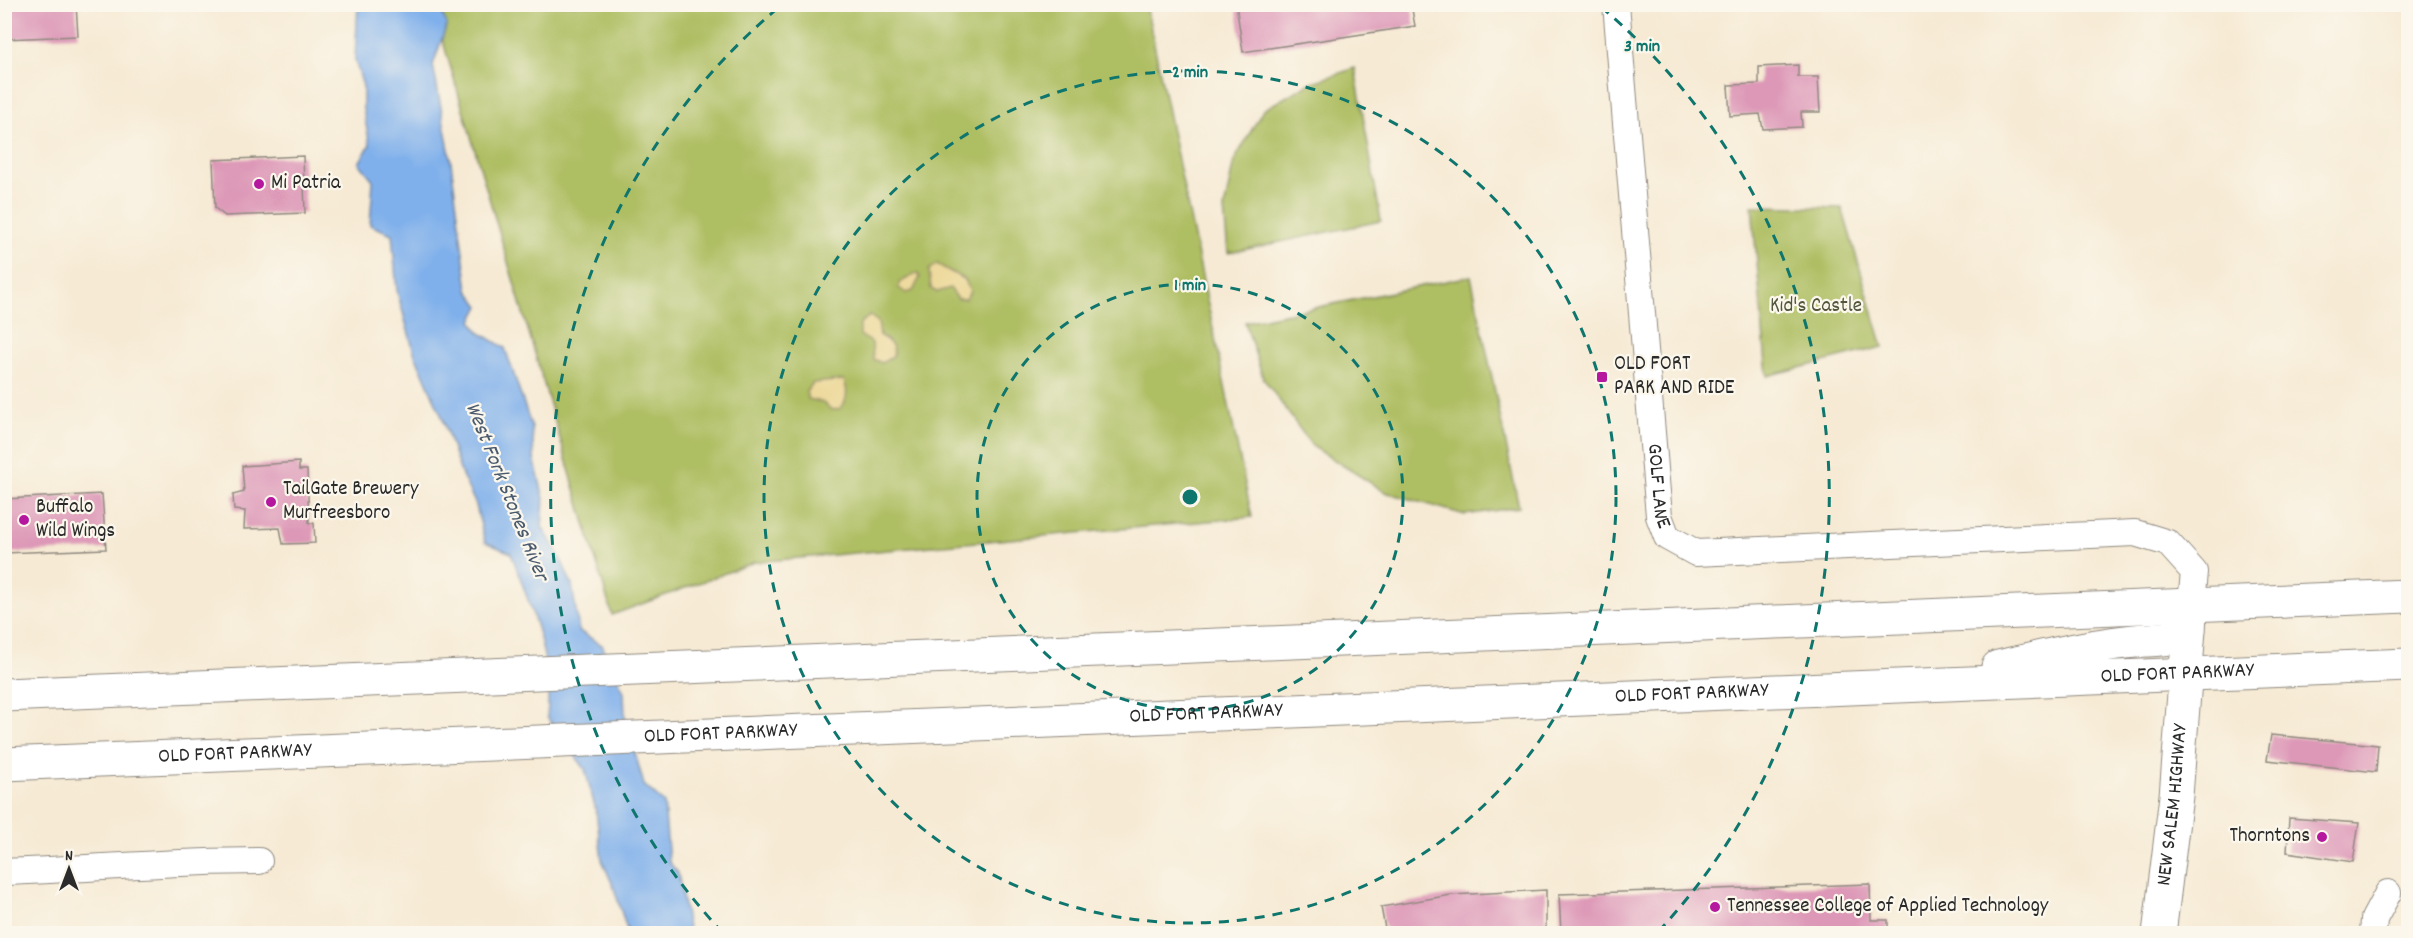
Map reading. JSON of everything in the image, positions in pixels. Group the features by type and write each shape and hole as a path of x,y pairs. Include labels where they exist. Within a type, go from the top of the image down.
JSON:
{"main road":[{"path":"4,695 769,664 2190,616 2409,596"},
{"path":"1920,685 2098,645 2168,638 2184,633 2190,616"},
{"name":"NEW SALEM HIGHWAY","path":"2159,933 2171,842 2190,616"},
{"name":"OLD FORT PARKWAY","path":"4,764 2409,665"}],"street":[{"name":"GOLF LANE","path":"1616,4 1659,516 1667,537 1696,553 2135,534 2168,543 2194,572 2190,616"},
{"path":"4,872 216,861 260,861"},
{"path":"2373,933 2374,919 2388,894"}],"green space":[{"path":"430,5 1146,5 1252,517 755,562 612,615 436,18"},
{"path":"1355,68 1381,221 1228,253 1224,209 1234,161 1263,110 1308,84"},
{"name":"Kid's Castle","path":"1752,206 1842,208 1883,347 1767,376"},
{"path":"1471,276 1519,507 1465,515 1385,492 1312,446 1263,378 1245,322"}],"sand":[{"path":"937,264 965,280 970,291 966,299 958,299 950,288 937,292 931,289 929,270"},
{"path":"917,273 920,277 913,291 906,293 899,288 899,283"},
{"path":"870,316 878,322 880,336 888,341 893,349 893,356 882,363 873,359 872,343 860,335 860,323"},
{"path":"844,380 846,396 840,408 830,409 822,402 808,399 806,392 813,383"}],"water":[{"name":"West Fork Stones River","path":"358,5 438,5 447,24 433,65 450,155 468,290 480,306 472,321 479,332 505,348 532,428 534,458 544,499 542,527 559,555 572,585 579,631 602,645 624,692 625,717 644,785 664,803 669,862 678,873 689,933 628,933 614,888 602,860 596,811 585,769 547,717 547,675 544,655 533,613 511,553 485,542 476,505 461,473 442,417 414,352 397,291 392,234 370,225 373,180 359,163 370,145 363,109 363,86 355,60"}],"building":[{"path":"4,4 76,4 78,36 4,39"},
{"path":"1236,4 1411,4 1415,26 1243,52"},
{"path":"1798,65 1798,77 1818,77 1820,112 1801,112 1802,127 1763,129 1760,114 1730,116 1728,85 1759,84 1759,67"},
{"name":"Mi Patria","path":"303,156 305,213 225,216 215,208 213,160"},
{"name":"TailGate Brewery Murfreesboro","path":"299,462 299,470 307,470 309,523 314,523 315,543 283,544 280,528 244,529 245,511 234,510 233,495 244,492 242,466"},
{"path":"102,494 106,549 4,553 4,499"},
{"name":"Thorntons","path":"2271,735 2378,745 2376,772 2267,760"},
{"name":"Thorntons","path":"2289,818 2359,823 2353,862 2287,852"},
{"name":"Tennessee College of Applied Technology","path":"1870,884 1871,920 1888,920 1888,934 1561,934 1559,894"},
{"path":"1546,890 1546,934 1386,934 1381,907 1451,895"}],"place":[{"name":"Mi Patria","path":"259,184"},
{"name":"OLD FORT PARK AND RIDE","path":"1602,377"},
{"name":"TailGate Brewery Murfreesboro","path":"271,502"},
{"name":"Buffalo Wild Wings","path":"24,520"},
{"name":"Thorntons","path":"2322,837"},
{"name":"Tennessee College of Applied Technology","path":"1715,907"}]}
